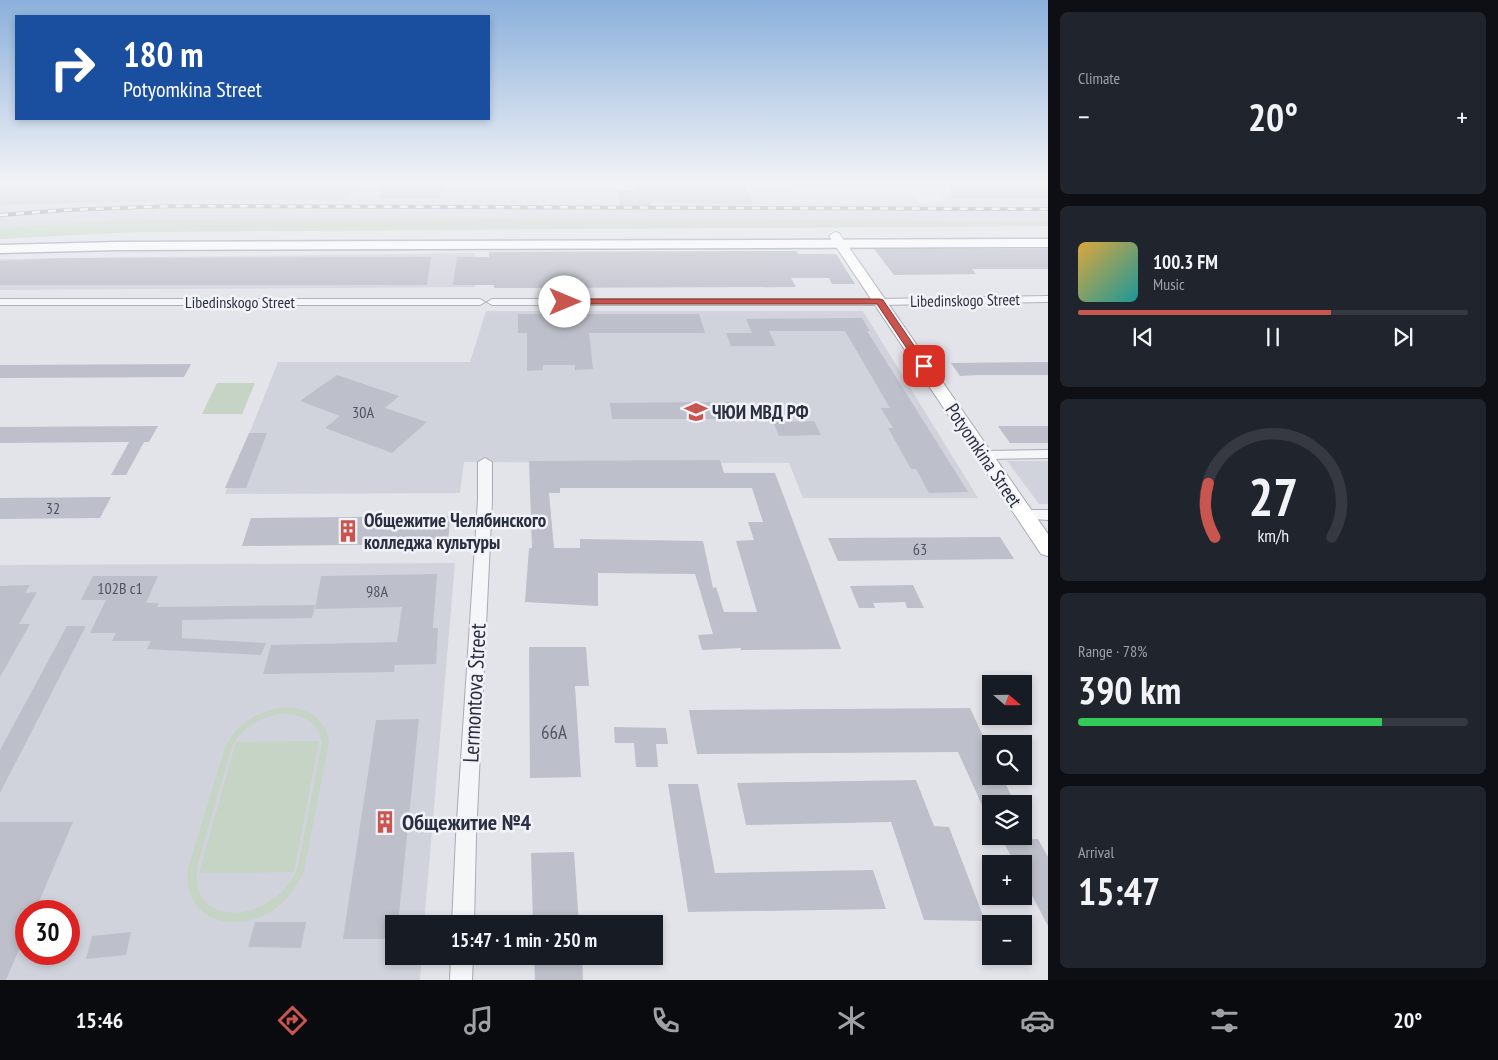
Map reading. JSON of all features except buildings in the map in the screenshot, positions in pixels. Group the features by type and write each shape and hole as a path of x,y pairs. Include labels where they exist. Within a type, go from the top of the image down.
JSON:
{"main road":[{"path":"0,249 117,246 838,240 1048,234"},
{"path":"0,242 116,239 838,240 1048,243"}],"street":[{"name":"Potyomkina Street","path":"838,240 1048,549"},
{"name":"Libedinskogo Street","path":"492,302 880,302 1048,299"},
{"name":"Libedinskogo Street","path":"0,302 480,302"},
{"path":"984,454 1048,454"},
{"name":"Lermontova Street","path":"463,915 485,500 485,462"},
{"path":"1024,515 1048,514"},
{"path":"462,965 462,980"}],"shaded area":[{"path":"475,253 475,287 0,290 0,259"},
{"name":"ЧЮИ МВД РФ","path":"486,311 863,311 978,498 803,498 789,463 464,462 460,493 225,494 278,362 470,362"},
{"path":"1007,461 1048,461 1048,504 1039,504"},
{"path":"455,563 425,915 385,915 385,965 421,965 420,980 0,980 0,565"}],"green space":[{"path":"1048,226 137,232 0,239 0,227"},
{"path":"217,383 255,383 242,414 202,414"},
{"path":"278,708 296,708 316,717 325,728 329,742 304,871 290,894 270,912 255,919 225,922 212,918 201,910 193,900 188,885 188,868 225,748 230,739 243,724 259,714","holes":["279,714 307,719 312,723 317,729 322,743 298,867 287,886 272,900 254,909 235,913 218,910 205,901 198,886 198,863 232,746 246,729 258,721"]},
{"path":"319,741 294,872 199,873 236,742"}],"place":[{"name":"ЧЮИ МВД РФ","path":"696,412"},
{"name":"Общежитие Челябинского колледжа культуры","path":"348,531"},
{"name":"Общежитие №4","path":"385,822"}],"route":[{"path":"565,302 880,302 924,366"}]}
